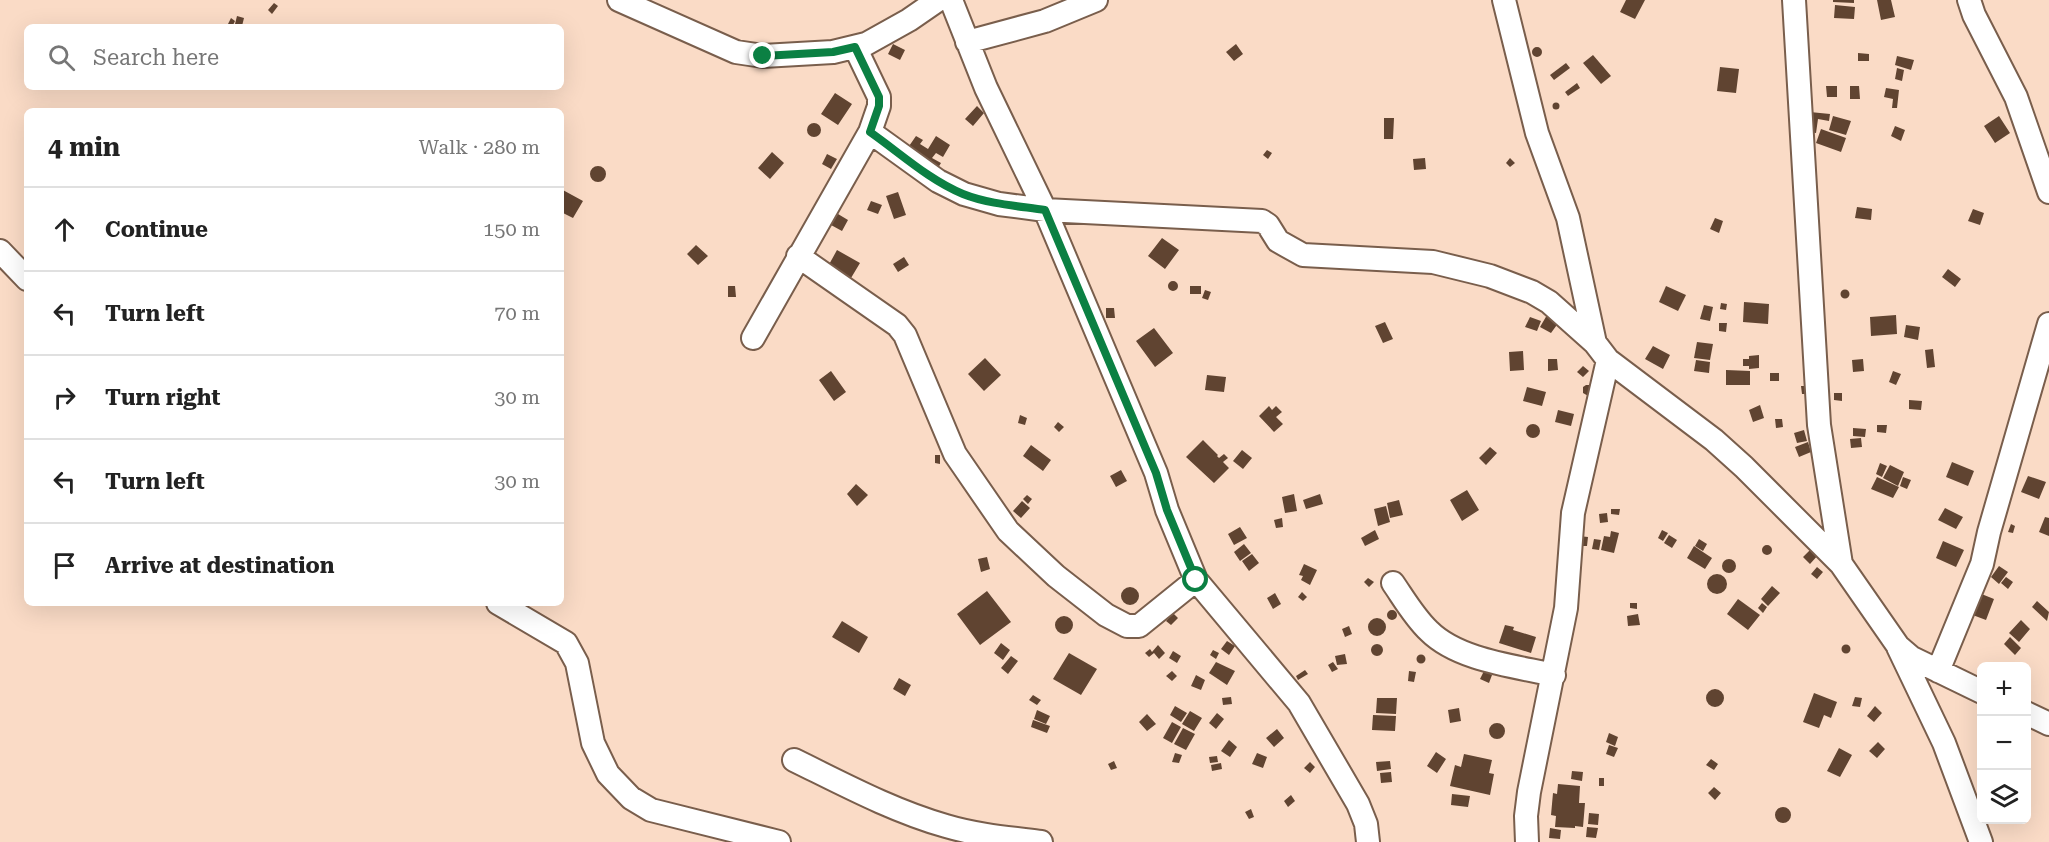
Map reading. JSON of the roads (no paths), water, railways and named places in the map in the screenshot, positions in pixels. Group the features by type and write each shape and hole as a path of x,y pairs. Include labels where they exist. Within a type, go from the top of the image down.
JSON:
{"street":[{"path":"619,0 736,52 763,56 833,52 866,44 909,21 938,0"},
{"path":"951,0 986,88 1045,210 1156,473 1167,510 1196,580 1299,703 1358,804 1366,824 1368,842"},
{"path":"967,42 1045,21 1096,0"},
{"path":"1504,0 1537,133 1568,218 1601,352 1573,513 1566,608 1529,792 1526,816 1527,842"},
{"path":"1794,0 1819,425 1841,564"},
{"path":"1969,0 1974,15 2016,98 2049,192"},
{"path":"753,338 870,132 879,106 879,97 855,47"},
{"path":"870,132 938,180 964,194 999,204 1045,210 1262,221 1268,225 1278,241 1303,255 1423,261 1445,265 1490,276 1532,292 1549,302 1601,352 1714,440 1743,466 1841,564 1898,646 1944,743 1981,842"},
{"path":"0,251 24,276"},
{"path":"798,256 897,325 905,334 955,454 1008,531 1056,576 1106,615 1127,626 1134,627 1139,626 1196,580"},
{"path":"1938,670 1982,564 1989,532 2049,324"},
{"path":"1393,583 1427,630 1444,644 1460,652 1554,675"},
{"path":"503,606 566,643 577,663 593,743 608,774 631,798 651,810 779,842"},
{"path":"1898,646 1912,658 1977,690"},
{"path":"2031,715 2049,724"},
{"path":"794,760 880,802 945,826 1041,842"}]}
